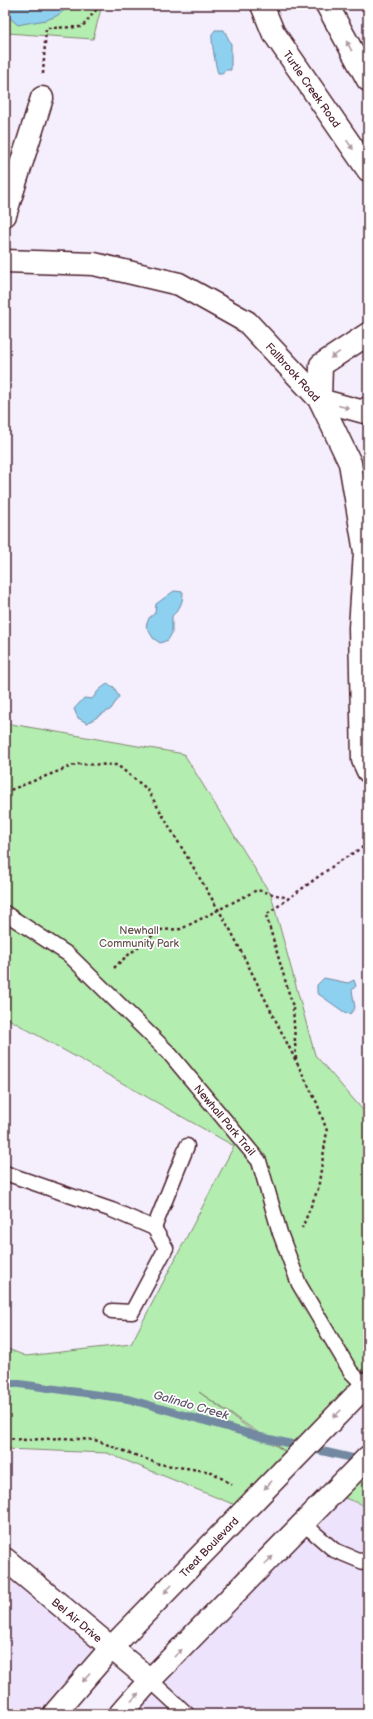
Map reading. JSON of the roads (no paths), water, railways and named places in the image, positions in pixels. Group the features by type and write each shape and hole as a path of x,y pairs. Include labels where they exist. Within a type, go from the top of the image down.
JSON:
{"street":[{"name":"Turtle Creek Road","path":"262,5 272,32 368,170"},
{"path":"327,5 368,80"},
{"path":"5,215 42,98"},
{"name":"Fallbrook Road","path":"5,261 94,264 178,284 247,322 320,400 350,463 365,552 363,760 368,771"},
{"path":"368,334 321,365 320,400 364,412 368,408"},
{"name":"Treat Boulevard","path":"54,1714 111,1648 366,1384"},
{"path":"120,1714 150,1680 368,1457"},
{"name":"Bel Air Drive","path":"5,1559 150,1680"}],"lane":[{"name":"Newhall Park Trail","path":"5,913 69,955 169,1053 259,1161 280,1233 299,1284 351,1372 366,1384"},
{"path":"154,1228 186,1146"},
{"path":"5,1174 112,1210 154,1228 166,1248 132,1312 112,1311"},
{"path":"304,1524 334,1550 368,1564"},
{"path":"150,1680 187,1714"}],"water":[{"path":"5,5 69,5 64,11 52,18 18,25 5,14"},
{"path":"215,30 224,30 231,44 231,70 226,70 222,73 218,73 212,42 212,34"},
{"path":"174,591 183,592 182,602 172,616 172,633 168,640 160,643 153,638 146,626 149,618 155,613 156,604"},
{"path":"107,684 114,687 119,697 111,709 87,723 78,718 74,709 84,698 92,699 99,690"},
{"path":"324,978 348,983 354,980 356,986 352,990 355,1008 350,1014 344,1012 317,993 317,985"}],"waterway":[{"name":"Galindo Creek","path":"5,1382 128,1399 261,1437 361,1460"}],"park label":[{"name":"Newhall Community Park","path":"139,936"}]}
